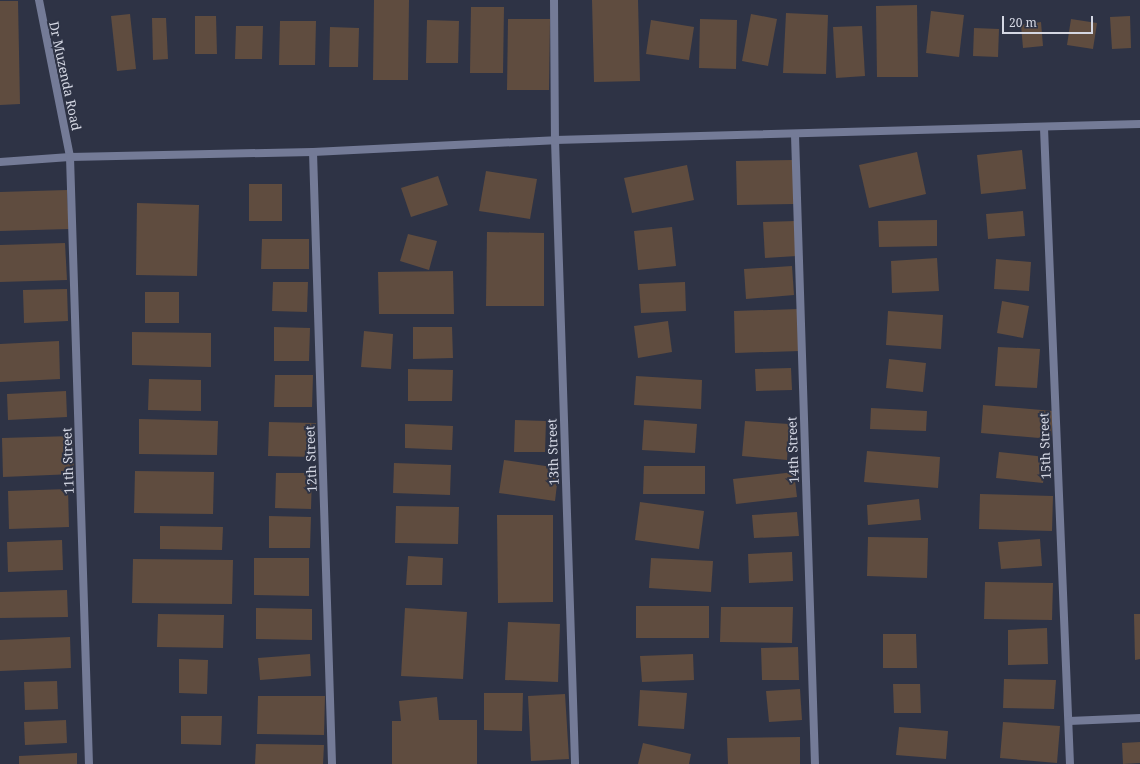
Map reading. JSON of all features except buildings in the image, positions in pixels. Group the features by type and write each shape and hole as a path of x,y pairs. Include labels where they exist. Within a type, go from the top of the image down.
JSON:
{"street":[{"name":"Dr Muzenda Road","path":"39,0 70,157"},
{"name":"13th Street","path":"554,0 555,140 575,764"},
{"path":"0,162 70,157 313,152 555,140 795,135 1140,124"},
{"name":"15th Street","path":"1044,128 1070,764"},
{"name":"14th Street","path":"795,135 815,764"},
{"name":"12th Street","path":"313,152 332,764"},
{"name":"11th Street","path":"70,157 89,764"},
{"path":"1069,721 1140,718"}]}
